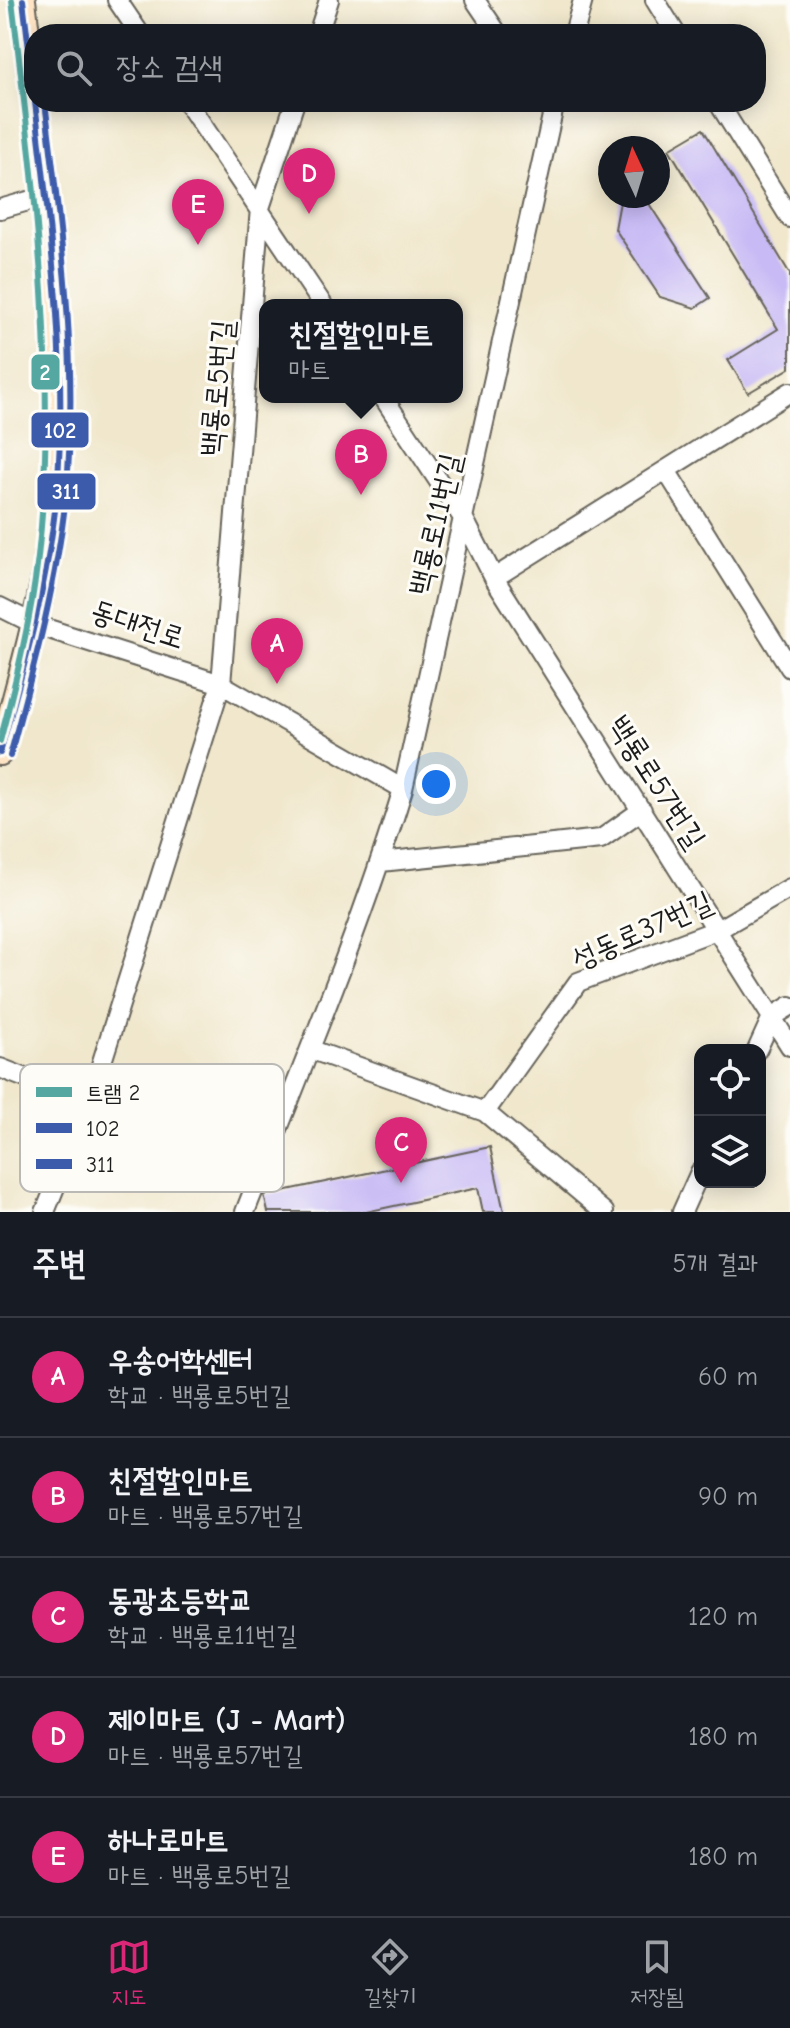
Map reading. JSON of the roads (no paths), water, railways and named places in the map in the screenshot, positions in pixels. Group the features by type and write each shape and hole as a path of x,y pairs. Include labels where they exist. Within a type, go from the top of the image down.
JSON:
{"main road":[{"path":"23,0 26,24"},
{"path":"0,753 36,625 50,542 59,456 60,336 36,112"}],"street":[{"path":"117,0 133,24"},
{"path":"321,24 329,0"},
{"path":"475,0 491,24"},
{"path":"577,24 583,0"},
{"path":"655,0 670,24"},
{"path":"194,112 319,299"},
{"name":"백룡로5번길","path":"101,1064 221,684 260,208 292,112"},
{"name":"백룡로11번길","path":"284,1116 312,1050 381,862 403,789 465,521 550,112"},
{"path":"725,112 784,197 790,218"},
{"path":"0,209 46,196"},
{"path":"494,578 790,392"},
{"name":"백룡로57번길","path":"387,403 465,521 494,578 719,929 790,1046"},
{"path":"667,472 790,668"},
{"name":"동대전로","path":"0,607 36,625 221,684"},
{"path":"221,684 403,789"},
{"path":"381,862 601,839 642,810"},
{"name":"성동로37번길","path":"485,1112 578,982 719,929 790,888"},
{"path":"760,1044 772,1017 790,1006"},
{"path":"312,1050 485,1112 604,1212"},
{"path":"0,1068 20,1076"},
{"path":"682,1212 694,1185"},
{"name":"백룡로5번길","path":"45,1212 53,1192"},
{"name":"백룡로11번길","path":"245,1212 253,1192"}],"tram line":[{"name":"2","path":"12,0 24,104"},
{"name":"2","path":"0,741 35,580 44,487 45,348 25,112"}],"place":[{"name":"제이마트 (J - Mart)","path":"309,214"},
{"name":"하나로마트","path":"198,245"},
{"name":"친절할인마트","path":"361,495"},
{"name":"우송어학센터","path":"277,684"},
{"name":"동광초등학교","path":"401,1183"}]}
